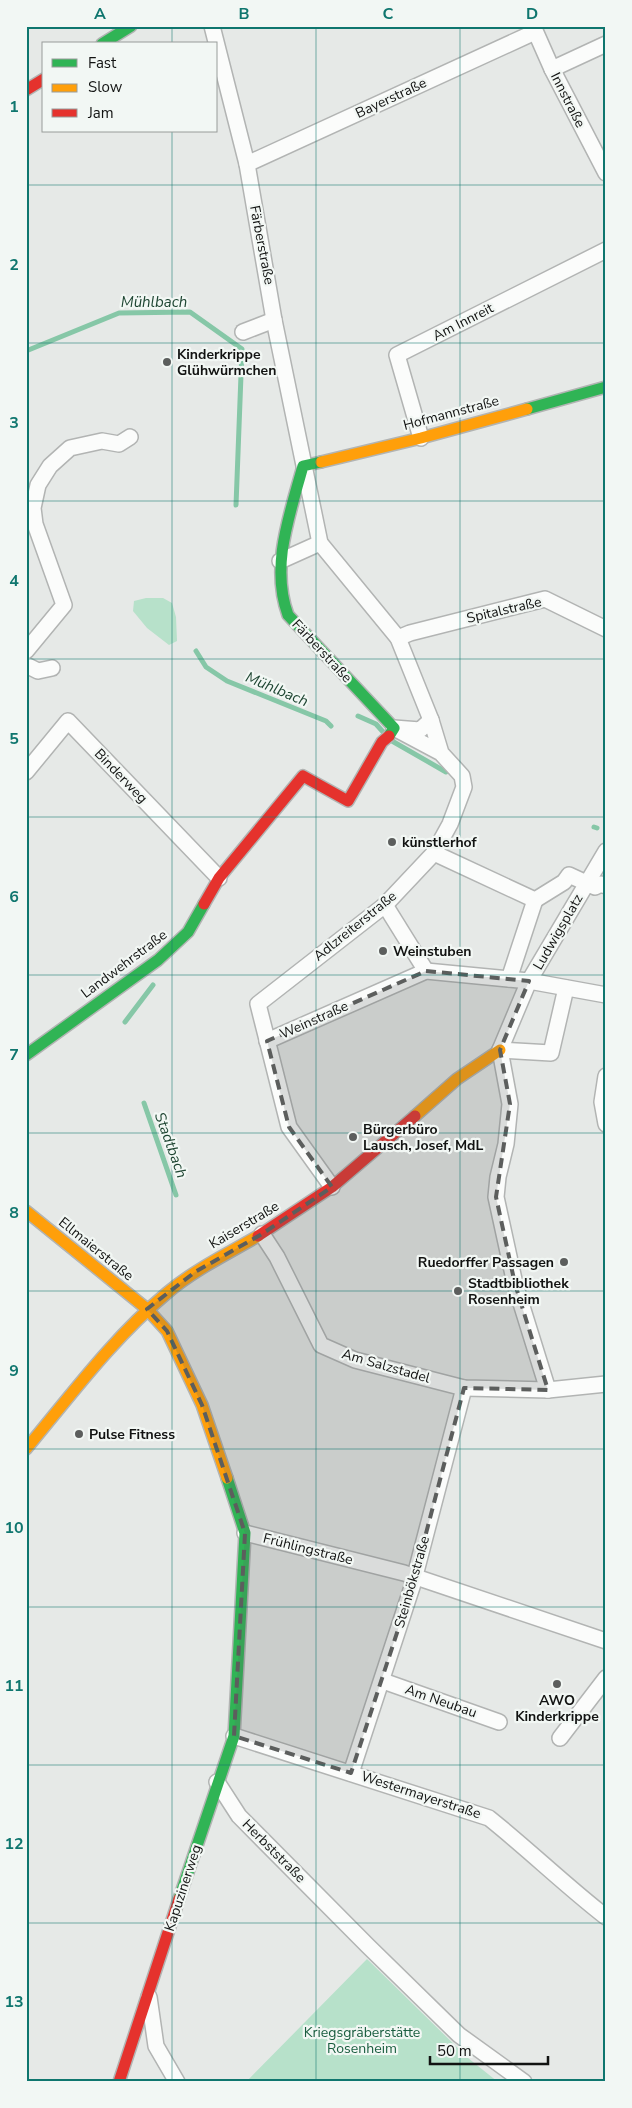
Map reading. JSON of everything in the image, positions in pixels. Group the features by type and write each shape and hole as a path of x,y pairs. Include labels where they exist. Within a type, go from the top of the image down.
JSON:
{"street":[{"path":"105,42 131,26"},
{"name":"Färberstraße","path":"212,26 216,42"},
{"name":"Bayerstraße","path":"247,164 534,29"},
{"name":"Innstraße","path":"534,29 552,69 606,174"},
{"path":"552,69 606,44"},
{"name":"Färberstraße","path":"218,50 247,164 274,320 320,543 398,638 431,720 441,753 462,776"},
{"path":"26,90 42,80"},
{"name":"Am Innreit","path":"421,438 397,355 606,250"},
{"path":"243,332 274,320"},
{"name":"Hofmannstraße","path":"303,466 421,438 606,387"},
{"path":"26,651 64,605 35,524 33,508 38,485 50,466 70,448 102,441 118,444 130,437"},
{"name":"Färberstraße","path":"303,466 280,561 282,604 288,615 388,736 441,753"},
{"path":"280,561 320,543"},
{"name":"Spitalstraße","path":"398,638 410,633 545,599 606,629"},
{"path":"26,665 38,671 52,668"},
{"path":"388,736 420,730 431,720"},
{"name":"Binderweg","path":"26,772 68,721 219,878"},
{"name":"Landwehrstraße","path":"26,1054 158,960 188,932 219,878 303,776 348,801 388,736"},
{"name":"Adlzreiterstraße","path":"267,1041 258,1004 385,905 434,853 450,824 461,798 464,787 462,776"},
{"name":"Ludwigsplatz","path":"500,1050 529,981 606,851"},
{"path":"434,853 534,900"},
{"name":"Ludwigsplatz","path":"509,979 534,900 564,882 569,875 594,887 601,884 606,886"},
{"path":"385,905 426,970 529,981"},
{"name":"Weinstraße","path":"332,1187 289,1127 267,1041 426,970"},
{"name":"Ludwigsplatz","path":"529,981 606,995"},
{"path":"548,1390 515,1284 496,1196 498,1177 506,1144 510,1104 500,1050 551,1053 566,988"},
{"name":"Kaiserstraße","path":"26,1449 124,1332 147,1309 195,1272 262,1234 332,1187 457,1079 500,1050"},
{"path":"606,1076 604,1101 606,1124"},
{"name":"Ellmaierstraße","path":"26,1211 147,1309"},
{"name":"Am Salzstadel","path":"262,1234 277,1257 321,1345 355,1360 464,1388 548,1390 606,1384"},
{"name":"Frühlingstraße","path":"147,1309 167,1331 202,1405 245,1533 415,1576 606,1641"},
{"name":"Steinbökstraße","path":"351,1773 415,1576 464,1388"},
{"path":"217,1782 234,1736 245,1533"},
{"path":"560,1738 606,1678"},
{"name":"Am Neubau","path":"382,1681 500,1722"},
{"name":"Westermayerstraße","path":"234,1736 489,1818 522,1844 576,1894 606,1917"},
{"name":"Kapuzinerweg","path":"119,2082 217,1782"},
{"name":"Herbststraße","path":"217,1782 239,1816 375,1953 459,2035 524,2082"},
{"name":"Kapuzinerweg","path":"148,1995 156,2046 177,2082"}],"highlighted area":[{"path":"426,971 529,981 500,1050 510,1104 496,1197 515,1284 548,1390 464,1388 412,1587 351,1773 234,1736 245,1533 202,1405 167,1331 147,1309 195,1272 262,1234 332,1187 289,1127 267,1041"}],"green space":[{"path":"146,598 163,598 172,603 176,617 177,641 169,645 147,628 133,611 134,601"},
{"name":"Kriegsgräberstätte Rosenheim","path":"367,1959 468,2058 498,2082 246,2082"}],"waterway":[{"name":"Mühlbach","path":"26,351 119,313 190,312 242,349 236,505"},
{"name":"Mühlbach","path":"196,651 206,667 227,681 326,721 331,726"},
{"name":"Mühlbach","path":"358,716 376,724 384,733"},
{"name":"Mühlbach","path":"392,741 446,772"},
{"name":"Stadtbach","path":"125,1022 153,985"},
{"name":"Stadtbach","path":"144,1103 176,1195"}],"traffic: fast":[{"path":"105,42 131,26"},
{"path":"527,409 606,387"},
{"path":"321,462 303,466 288,521 281,559 283,596 288,615 394,728 389,736"},
{"path":"26,1055 158,960 188,932 204,904"},
{"path":"179,1899 234,1736 245,1533 227,1478"}],"traffic: slow":[{"path":"321,462 421,438 527,409"},
{"path":"415,1116 457,1079 500,1050"},
{"path":"26,1211 147,1309 167,1331 202,1405 227,1478"},
{"path":"26,1449 93,1368 147,1310 188,1277 258,1236"}],"traffic: jam":[{"path":"26,90 42,80"},
{"path":"204,904 219,878 303,776 348,801 382,742 389,736"},
{"path":"258,1236 332,1187 415,1116"},
{"path":"119,2082 179,1899"}],"place":[{"name":"Kinderkrippe Glühwürmchen","path":"167,362"},
{"name":"künstlerhof","path":"392,842"},
{"name":"Weinstuben","path":"383,951"},
{"name":"Bürgerbüro Lausch, Josef, MdL","path":"353,1137"},
{"name":"Ruedorffer Passagen","path":"564,1262"},
{"name":"Stadtbibliothek Rosenheim","path":"458,1291"},
{"name":"Pulse Fitness","path":"79,1434"},
{"name":"AWO Kinderkrippe","path":"557,1684"}]}
